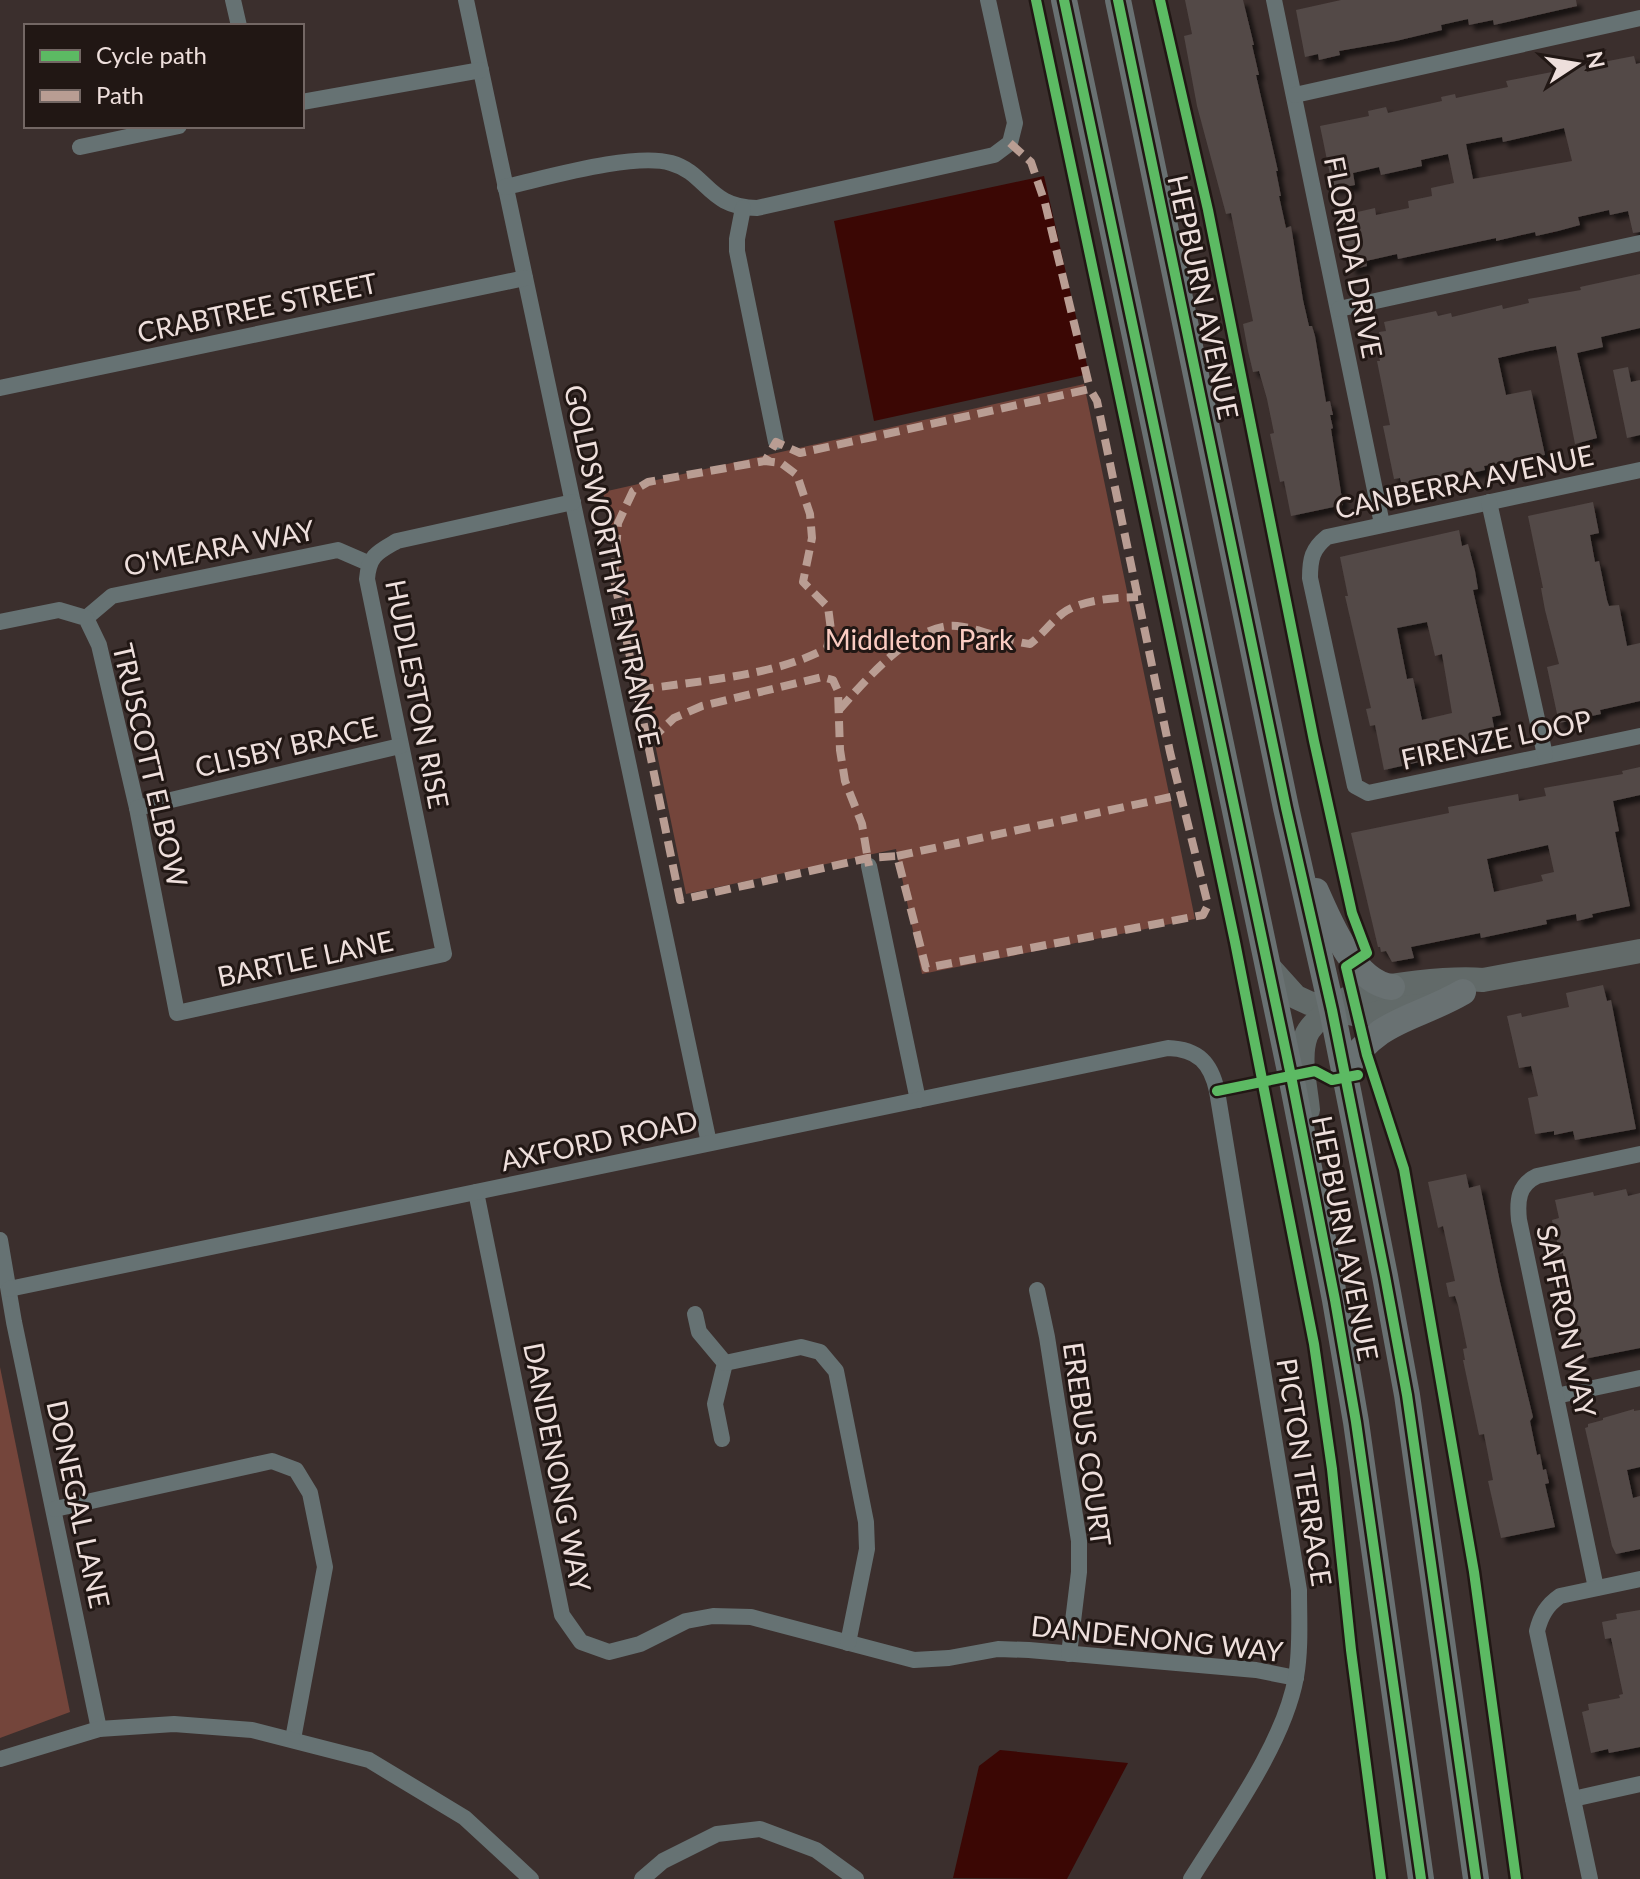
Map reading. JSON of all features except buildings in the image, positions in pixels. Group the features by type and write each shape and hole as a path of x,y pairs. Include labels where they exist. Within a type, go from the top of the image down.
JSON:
{"main road":[{"name":"HEPBURN AVENUE","path":"1064,0 1269,967 1325,1247 1358,1438 1421,1879"},
{"name":"HEPBURN AVENUE","path":"1118,0 1286,808 1345,1071 1407,1395 1476,1879"},
{"path":"1286,808 1339,942 1372,981 1392,987"},
{"path":"1345,1071 1364,1043 1381,1030 1398,1020 1438,1007 1473,986"}],"street":[{"path":"233,0 239,24"},
{"name":"GOLDSWORTHY ENTRANCE","path":"466,0 709,1143"},
{"path":"505,187 651,159 679,166 719,198 743,208 771,206 983,159 1010,143 1015,123 988,0"},
{"name":"FLORIDA DRIVE","path":"1274,0 1382,524"},
{"path":"1295,95 1640,18"},
{"path":"304,102 481,70"},
{"path":"80,147 170,128"},
{"path":"743,208 737,251 776,442"},
{"path":"1339,309 1640,243"},
{"name":"CRABTREE STREET","path":"0,388 525,278"},
{"name":"CANBERRA AVENUE","path":"1310,559 1317,545 1327,537 1640,470"},
{"name":"HUDLESTON RISE","path":"444,954 367,579 368,563 378,552 397,541 573,502"},
{"path":"1489,502 1545,755"},
{"name":"O'MEARA WAY","path":"86,618 112,596 338,550 368,563"},
{"name":"FIRENZE LOOP","path":"1310,559 1310,578 1355,786 1368,793 1640,736"},
{"name":"TRUSCOTT ELBOW","path":"0,622 59,610 86,618 99,645 137,808 177,1013"},
{"name":"CLISBY BRACE","path":"137,808 400,746"},
{"path":"869,866 918,1100"},
{"name":"BARTLE LANE","path":"177,1013 444,954"},
{"path":"1269,967 1296,997 1332,1010 1358,1015 1473,986 1639,957"},
{"path":"1325,1247 1303,1060 1310,1027 1353,995 1459,978 1473,986"},
{"name":"AXFORD ROAD","path":"9,1289 1168,1048 1183,1049 1199,1056"},
{"name":"PICTON TERRACE","path":"1191,1879 1272,1744 1296,1678 1300,1640 1299,1590 1217,1091 1210,1067 1199,1056"},
{"name":"SAFFRON WAY","path":"1596,1588 1519,1220 1520,1192 1527,1181 1537,1176 1640,1154"},
{"name":"DANDENONG WAY","path":"476,1192 562,1615 581,1642 609,1652 640,1644 686,1621 713,1616 751,1617 914,1660 949,1658 998,1649 1256,1670 1296,1678"},
{"name":"DONEGAL LANE","path":"0,1240 99,1729"},
{"name":"EREBUS COURT","path":"1037,1290 1079,1541 1079,1572 1069,1654"},
{"path":"695,1314 699,1332 725,1363"},
{"path":"725,1363 801,1347 820,1352 836,1371 866,1522 867,1549 848,1643"},
{"path":"722,1439 715,1404 725,1363"},
{"path":"1556,1396 1640,1378"},
{"path":"55,1509 272,1461 296,1470 310,1493 325,1567 293,1739"},
{"path":"1590,1879 1537,1631 1549,1603 1560,1596 1640,1579"},
{"path":"0,1759 99,1729 174,1724 252,1730 293,1739 369,1760 465,1818 531,1879"},
{"path":"1573,1799 1640,1784"},
{"path":"642,1879 663,1861 717,1834 760,1829 816,1850 856,1879"}],"green space":[{"name":"Middleton Park","path":"1084,384 1195,919 922,974 896,849 686,894 603,492"},
{"path":"0,1367 70,1712 0,1738"}],"shaded area":[{"path":"1044,176 1089,374 874,421 834,221"},
{"path":"1000,1750 1128,1763 1067,1879 953,1878 979,1766"}],"marked path":[{"path":"1010,143 1031,162 1045,203 1090,389"},
{"path":"638,690 760,671 827,648 831,630 828,607 803,582 812,538 810,514 797,475 781,463 765,461 776,442 800,453 1090,389 1097,401 1170,752 1208,905 1203,915 926,968 897,856 868,858 680,900 614,579 618,523 633,491 648,482 765,461"},
{"path":"839,710 892,656 924,633 957,626 1030,644 1071,608 1099,600 1138,597"},
{"path":"648,736 658,733 674,718 702,706 822,677 833,680 838,691 840,750 845,781 862,824 869,866"},
{"path":"897,856 1180,795"}],"cycle path":[{"path":"1036,0 1235,942 1314,1344 1381,1879"},
{"path":"1064,0 1291,1076 1335,1300 1356,1422 1421,1879"},
{"path":"1118,0 1286,808 1332,1010 1385,1276 1407,1395 1476,1879"},
{"path":"1160,0 1208,210 1314,741 1352,913 1367,953 1346,967 1367,1055 1404,1169 1474,1572 1516,1879"},
{"path":"1217,1091 1315,1071 1332,1080 1358,1075"}]}
